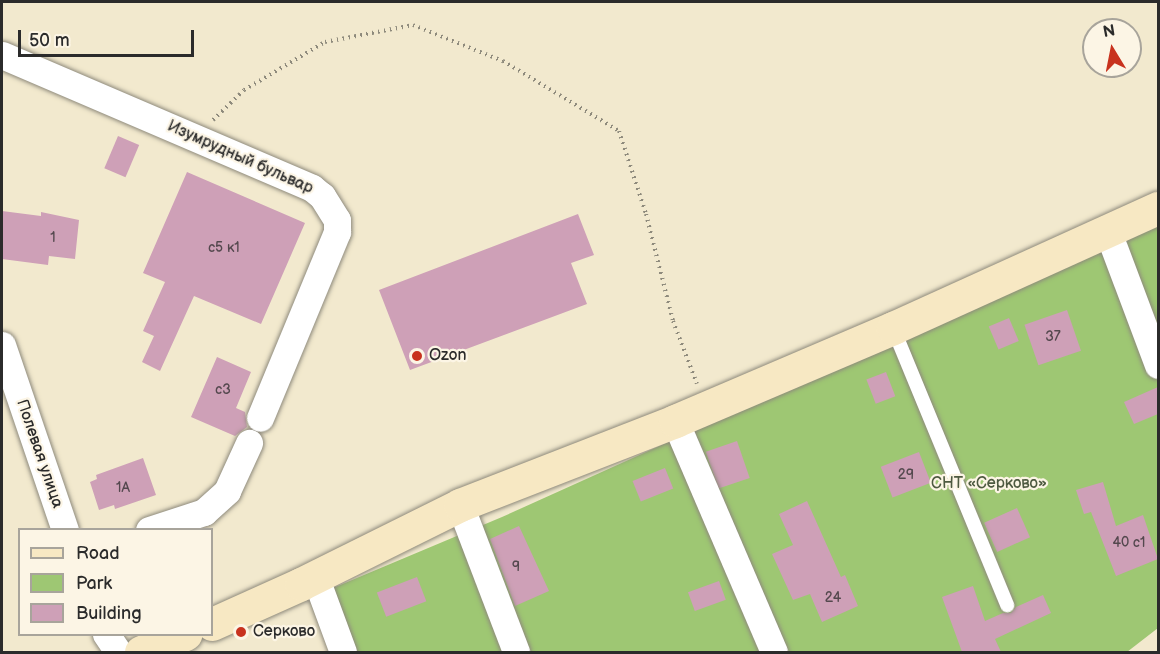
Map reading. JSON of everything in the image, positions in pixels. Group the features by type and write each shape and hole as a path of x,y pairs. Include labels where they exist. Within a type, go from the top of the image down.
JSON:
{"main road":[{"path":"213,624 460,505 706,408 893,328 1158,208"},
{"path":"141,652 180,636"}],"street":[{"name":"Изумрудный бульвар","path":"2,55 312,188 322,196 337,220 337,232 255,430 227,491 204,512 155,528"},
{"path":"1108,232 1158,365"},
{"name":"Полевая улица","path":"2,345 64,528"},
{"path":"675,421 774,652"},
{"path":"460,505 516,652"},
{"path":"315,576 343,652"},
{"path":"107,636 118,652"}],"lane":[{"path":"893,328 1006,605"}],"path":[{"path":"195,138 244,90 326,42 413,25 503,61 618,131 646,214 673,321 706,408"}],"green space":[{"name":"СНТ «Серково»","path":"1158,221 1158,628 1127,652 356,652 333,588 502,517"}],"building":[{"path":"118,136 139,145 125,177 104,168"},
{"path":"187,172 305,223 261,324 194,296 160,371 142,362 154,336 143,331 165,282 143,273"},
{"path":"2,211 41,216 41,212 79,220 75,259 49,256 48,265 2,259"},
{"path":"578,214 594,255 571,263 587,304 410,370 379,290"},
{"path":"1067,310 1081,351 1038,365 1024,325"},
{"path":"1009,318 1019,341 999,350 989,327"},
{"path":"217,357 251,372 236,408 245,412 247,427 235,436 191,417"},
{"path":"886,372 895,396 876,404 866,380"},
{"path":"1158,387 1158,414 1134,424 1124,402"},
{"path":"737,441 750,478 718,489 706,452"},
{"path":"919,452 931,483 893,498 881,467"},
{"path":"143,458 156,495 115,509 114,505 99,510 90,482 97,479 96,475"},
{"path":"665,468 673,488 641,502 633,481"},
{"path":"1103,482 1116,526 1143,515 1158,559 1116,576 1091,512 1084,514 1076,490"},
{"path":"807,501 841,577 845,575 858,606 822,622 810,594 793,600 772,554 793,545 779,514"},
{"path":"1017,508 1030,537 997,552 984,523"},
{"path":"519,526 549,591 515,606 490,539"},
{"path":"417,577 426,601 386,617 377,592"},
{"path":"719,581 726,600 695,611 688,592"},
{"path":"973,586 985,621 1003,613 1011,613 1016,607 1043,595 1051,613 995,639 1001,652 962,652 942,597"}],"place":[{"name":"Ozon","path":"417,356"},
{"name":"Серково","path":"241,632"}]}
